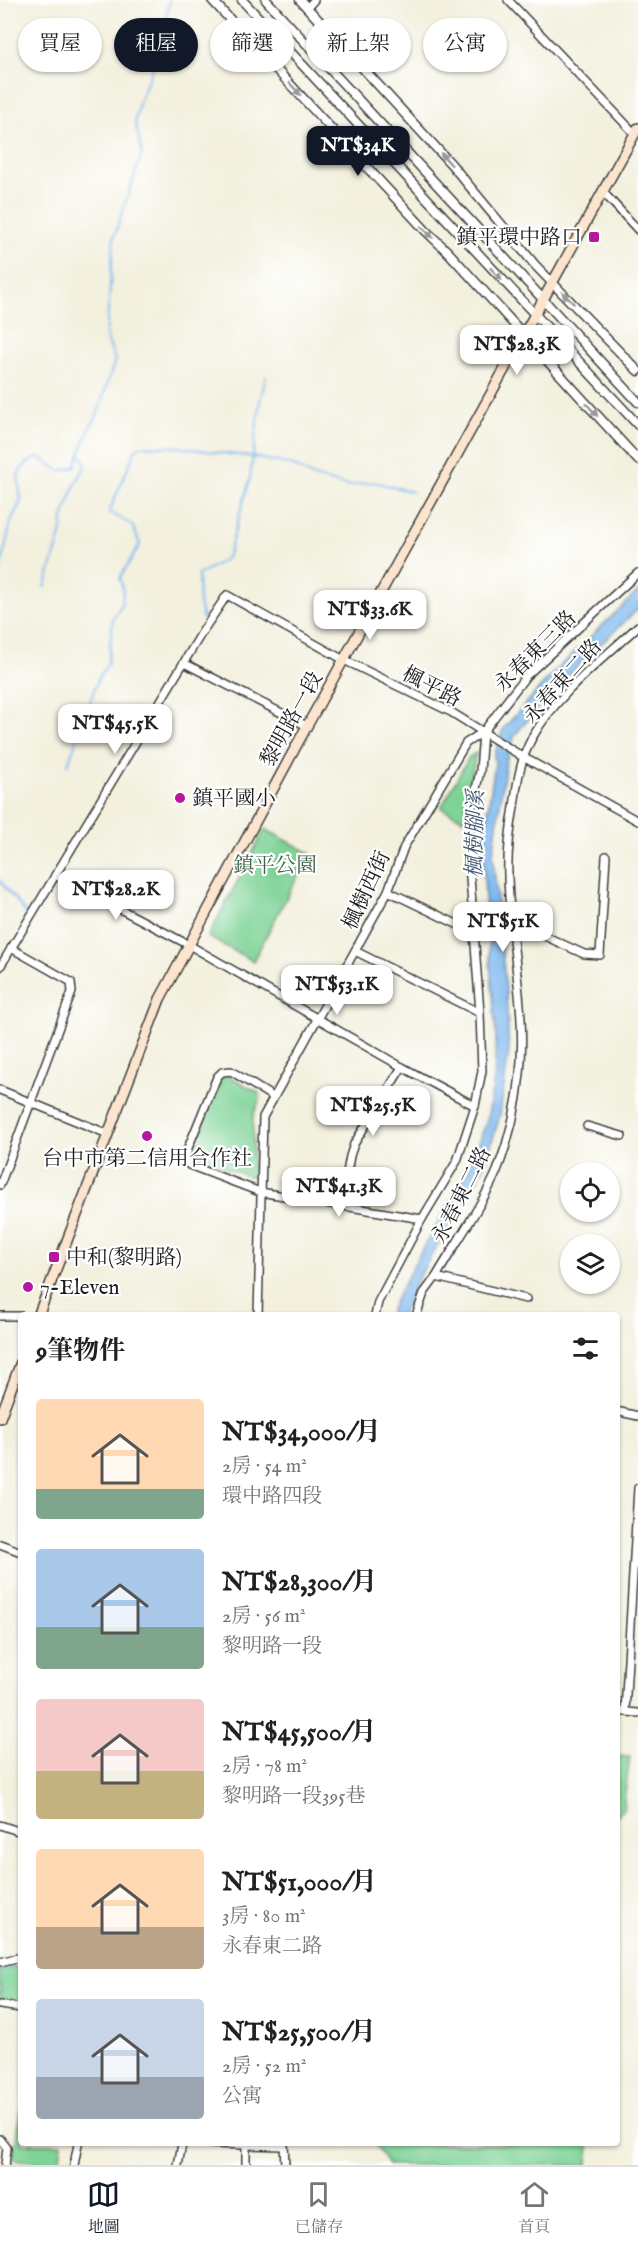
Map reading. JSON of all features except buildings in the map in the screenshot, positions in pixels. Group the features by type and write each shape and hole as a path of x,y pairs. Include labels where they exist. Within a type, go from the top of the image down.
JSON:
{"main road":[{"name":"黎明路一段","path":"40,1312 160,999 307,726 636,131"},
{"path":"0,1419 18,1370"}],"street":[{"path":"212,0 448,252 638,460"},
{"path":"242,0 638,425"},
{"path":"266,0 638,402"},
{"path":"300,0 451,164 535,265 638,370"},
{"path":"307,8 314,0"},
{"path":"508,0 636,131"},
{"path":"603,192 638,230"},
{"name":"永春東三路","path":"486,734 526,676 638,573"},
{"name":"楓平路","path":"184,663 221,601 227,595 344,660 451,712 523,757"},
{"name":"永春東二路","path":"417,1312 424,1293 436,1277 497,1172 514,1117 520,1076 522,1035 508,876 509,837 523,757 533,736 552,711 584,675 638,626"},
{"path":"0,967 184,663 307,726"},
{"path":"376,1312 378,1302 422,1219 457,1161 475,1106 482,1071 469,837 474,792 486,734"},
{"name":"楓樹西街","path":"258,1312 263,1117 388,891 409,838 466,743 486,734"},
{"path":"523,757 638,821"},
{"path":"512,921 584,954 600,955 606,856"},
{"path":"55,875 189,945 402,1067 475,1106"},
{"path":"388,891 473,932"},
{"path":"0,1185 72,992 71,982 11,948"},
{"path":"355,951 480,1013"},
{"path":"341,1206 354,1144 402,1067"},
{"path":"273,1097 231,1071 222,1072 217,1077 187,1154 186,1160 189,1165 260,1192 422,1219"},
{"path":"0,1090 108,1134"},
{"path":"587,1126 622,1136"},
{"path":"436,1277 526,1299"},
{"path":"0,1316 18,1316"},
{"path":"620,1412 638,1416"},
{"path":"638,1488 634,1606 621,1712 638,1713"},
{"path":"0,1544 18,1551"},
{"path":"0,1825 18,1831"},
{"path":"0,1962 18,1958"},
{"path":"0,2005 18,2008"},
{"path":"1,2139 7,2148 5,2165"},
{"path":"74,2165 78,2146"},
{"path":"178,2165 182,2146"},
{"path":"246,2146 246,2163"},
{"path":"283,2146 285,2165"}],"green space":[{"path":"476,753 467,795 465,820 441,808 469,757"},
{"name":"鎮平公園","path":"265,829 310,853 253,961 208,937"},
{"path":"227,1075 259,1093 260,1099 253,1116 253,1174 250,1177 196,1157 193,1150 220,1080"},
{"path":"620,1756 630,1757 623,1810 620,1813"},
{"path":"18,1967 18,2003 0,2000 0,1971"},
{"path":"18,2124 18,2146 62,2146 59,2165 13,2159"},
{"path":"376,2146 589,2146 588,2165 388,2165"}],"water":[{"path":"638,591 638,609 555,688 515,735 506,761 493,855 506,991 509,1050 500,1115 486,1162 478,1178 418,1278 403,1312 390,1312 421,1251 467,1173 487,1120 494,1079 496,1036 485,900 483,843 495,763 494,756 503,729 553,673"}],"waterway":[{"path":"0,571 11,521 21,501 18,474 27,463 39,457 60,471 75,467 90,427 96,418 115,360 106,336 114,237 142,153 135,122 139,103 154,65 170,0"},
{"path":"203,619 199,604 198,575 227,558 250,479 260,401 266,377"},
{"path":"68,764 98,679 108,663 113,618 122,604 123,591 120,578 140,544 132,525 109,512 136,449 141,446 176,447 253,457 292,465 314,477 348,486 374,482 413,492"},
{"path":"45,588 62,531 63,518 74,487 86,465 80,453"},
{"path":"0,881 26,913"},
{"path":"0,1970 18,1966"}],"place":[{"name":"鎮平環中路口","path":"594,237"},
{"name":"鎮平國小","path":"180,798"},
{"name":"台中市第二信用合作社","path":"147,1136"},
{"name":"中和(黎明路)","path":"54,1257"},
{"name":"7-Eleven","path":"28,1287"}],"water label":[{"name":"楓樹腳溪","path":"474,834"}]}
